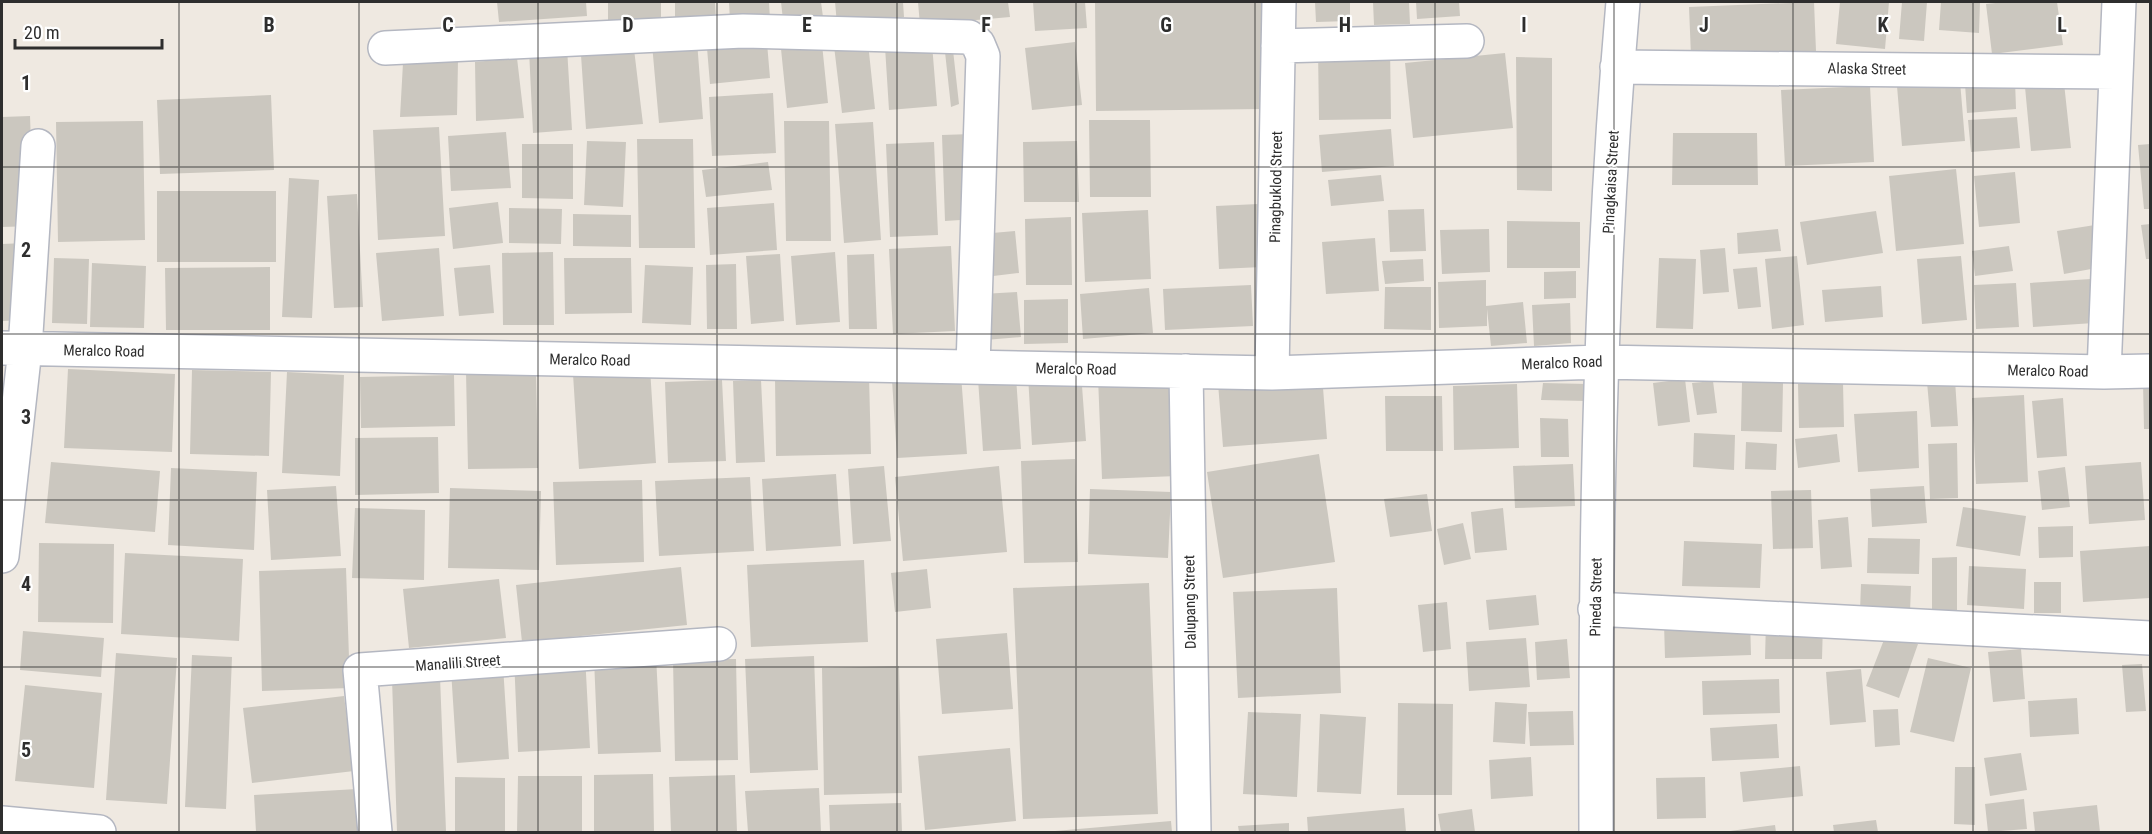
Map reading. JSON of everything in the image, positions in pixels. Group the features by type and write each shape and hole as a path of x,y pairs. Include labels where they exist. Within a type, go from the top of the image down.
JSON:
{"street":[{"name":"Pinagbuklod Street","path":"1272,373 1279,2"},
{"name":"Pinagkaisa Street","path":"1601,362 1617,67 1623,2"},
{"path":"2103,372 2119,2"},
{"path":"385,48 743,31 969,37 978,44 983,56 973,367"},
{"path":"1278,46 1467,41"},
{"name":"Alaska Street","path":"1617,67 2116,72"},
{"path":"2,556 13,349 38,146"},
{"name":"Meralco Road","path":"13,349 1272,373 1601,362 2151,371"},
{"name":"Pineda Street","path":"1596,832 1595,609 1601,362"},
{"name":"Dalupang Street","path":"1186,371 1194,832"},
{"path":"1595,609 2151,638"},
{"name":"Manalili Street","path":"375,832 360,670 719,644"},
{"path":"2,823 88,832"}],"building":[{"path":"497,2 586,2 587,16 499,22"},
{"path":"608,2 661,2 661,29 608,29"},
{"path":"675,2 715,2 716,20 675,22"},
{"path":"729,2 769,2 770,20 730,21"},
{"path":"781,2 821,2 823,17 783,20"},
{"path":"835,2 903,2 904,17 837,24"},
{"path":"918,2 1008,2 1010,17 920,25"},
{"path":"1033,2 1085,2 1087,28 1035,31"},
{"path":"1095,2 1262,2 1263,109 1096,111"},
{"path":"1315,2 1350,2 1350,21 1316,22"},
{"path":"1373,2 1409,2 1410,24 1374,25"},
{"path":"1416,2 1459,2 1460,16 1417,19"},
{"path":"1814,2 1816,51 1691,56 1689,7"},
{"path":"1840,2 1889,2 1885,49 1836,44"},
{"path":"1902,2 1927,2 1924,41 1899,39"},
{"path":"1941,2 1980,2 1979,33 1939,30"},
{"path":"2057,2 2063,45 1992,54 1986,4"},
{"path":"697,41 703,119 659,123 652,44"},
{"path":"1075,42 1082,105 1032,110 1025,48"},
{"path":"767,43 770,78 710,84 707,48"},
{"path":"868,43 875,109 842,113 834,46"},
{"path":"822,44 828,103 787,108 781,49"},
{"path":"932,44 937,106 889,110 885,47"},
{"path":"567,48 572,130 533,133 529,50"},
{"path":"1390,48 1391,119 1319,120 1318,49"},
{"path":"634,49 643,124 586,129 581,55"},
{"path":"953,50 959,104 951,107 945,52"},
{"path":"1505,53 1513,128 1413,138 1405,63"},
{"path":"1516,57 1552,58 1552,191 1517,190"},
{"path":"517,58 524,118 476,121 475,62"},
{"path":"458,60 457,115 400,117 403,63"},
{"path":"2015,80 2016,109 1967,113 1965,84"},
{"path":"1960,81 1965,141 1902,146 1897,86"},
{"path":"2064,83 2071,148 2031,151 2025,87"},
{"path":"1870,86 1874,162 1785,166 1781,90"},
{"path":"773,93 776,153 712,156 709,97"},
{"path":"271,95 274,170 160,174 157,100"},
{"path":"30,116 34,226 2,227 2,117"},
{"path":"2017,117 2020,148 1971,152 1968,120"},
{"path":"1089,120 1150,120 1151,197 1090,197"},
{"path":"143,121 145,240 58,242 56,122"},
{"path":"784,121 829,121 831,241 786,241"},
{"path":"873,122 881,240 844,243 835,124"},
{"path":"439,127 445,236 378,240 373,130"},
{"path":"1391,129 1394,166 1322,172 1319,135"},
{"path":"506,132 511,188 451,191 448,136"},
{"path":"1673,133 1757,133 1758,185 1672,185"},
{"path":"972,134 976,219 945,221 942,135"},
{"path":"637,139 693,139 695,248 639,248"},
{"path":"587,141 626,142 623,207 584,205"},
{"path":"1077,141 1079,202 1024,202 1023,142"},
{"path":"934,142 938,235 890,237 886,144"},
{"path":"522,144 573,144 573,199 522,198"},
{"path":"2150,144 2150,209 2144,209 2138,145"},
{"path":"768,162 772,190 706,197 702,170"},
{"path":"1956,169 1964,244 1896,251 1889,176"},
{"path":"2015,172 2020,223 1979,227 1974,176"},
{"path":"1381,175 1384,201 1331,206 1328,180"},
{"path":"289,178 319,180 312,318 282,317"},
{"path":"157,191 276,191 276,262 157,262"},
{"path":"357,194 363,307 334,308 327,196"},
{"path":"498,202 503,243 453,249 449,208"},
{"path":"774,203 777,250 710,255 707,208"},
{"path":"1258,204 1262,267 1219,269 1216,206"},
{"path":"509,208 562,209 561,244 509,243"},
{"path":"1424,209 1426,251 1390,252 1388,210"},
{"path":"1148,210 1151,279 1085,282 1082,213"},
{"path":"1876,211 1883,253 1807,265 1800,222"},
{"path":"573,214 631,215 631,247 573,246"},
{"path":"1071,217 1072,285 1026,285 1025,219"},
{"path":"1507,221 1580,222 1580,268 1507,268"},
{"path":"2150,224 2150,259 2146,259 2141,225"},
{"path":"2095,225 2102,267 2064,274 2057,231"},
{"path":"1489,229 1490,272 1442,274 1440,230"},
{"path":"1778,229 1781,251 1738,254 1737,233"},
{"path":"1015,231 1019,273 985,277 981,234"},
{"path":"1375,238 1379,291 1326,294 1322,242"},
{"path":"26,243 26,320 2,321 2,244"},
{"path":"951,246 955,331 893,334 889,249"},
{"path":"2009,246 2013,271 1975,276 1972,251"},
{"path":"439,248 444,316 382,321 376,253"},
{"path":"1725,248 1729,292 1703,294 1700,250"},
{"path":"553,252 554,325 503,325 502,253"},
{"path":"835,252 840,322 796,325 791,256"},
{"path":"780,254 784,321 751,324 746,256"},
{"path":"874,254 877,329 849,329 847,255"},
{"path":"1797,256 1804,325 1772,329 1765,259"},
{"path":"1961,256 1967,320 1922,324 1917,259"},
{"path":"54,258 89,259 87,324 52,323"},
{"path":"564,258 631,258 632,313 565,314"},
{"path":"1659,258 1696,259 1693,329 1656,328"},
{"path":"1423,259 1424,281 1385,284 1382,261"},
{"path":"92,263 146,266 144,328 90,327"},
{"path":"736,264 737,329 707,329 706,265"},
{"path":"490,265 494,313 459,316 454,268"},
{"path":"645,265 693,267 691,325 642,323"},
{"path":"270,267 270,330 166,330 165,268"},
{"path":"1757,267 1761,307 1738,309 1733,269"},
{"path":"1576,271 1576,298 1544,299 1544,272"},
{"path":"2091,279 2094,323 2033,327 2030,283"},
{"path":"1486,280 1486,306 1523,302 1527,343 1491,346 1487,309 1487,326 1439,328 1438,282"},
{"path":"2016,283 2019,327 1976,329 1974,285"},
{"path":"1251,285 1253,326 1165,330 1163,289"},
{"path":"1881,286 1883,317 1825,322 1822,290"},
{"path":"1385,287 1431,287 1431,330 1384,329"},
{"path":"1149,288 1153,333 1083,339 1080,294"},
{"path":"1017,292 1021,337 985,340 982,294"},
{"path":"1068,299 1068,343 1024,344 1024,300"},
{"path":"1570,303 1571,343 1534,346 1532,305"},
{"path":"650,368 656,463 579,469 573,374"},
{"path":"68,369 175,374 172,452 64,448"},
{"path":"192,370 271,372 269,456 190,454"},
{"path":"536,371 538,468 468,469 466,372"},
{"path":"287,372 344,375 340,476 282,473"},
{"path":"1081,372 1086,441 1032,445 1028,375"},
{"path":"1173,373 1177,476 1102,479 1098,377"},
{"path":"454,375 455,426 361,428 360,377"},
{"path":"961,375 967,454 897,458 892,380"},
{"path":"1322,375 1327,439 1223,447 1218,383"},
{"path":"869,376 871,454 776,456 775,378"},
{"path":"1016,377 1021,449 983,451 978,379"},
{"path":"1685,379 1690,422 1658,426 1653,383"},
{"path":"722,380 726,461 668,463 665,382"},
{"path":"761,380 765,462 736,463 733,381"},
{"path":"1955,380 1958,426 1931,427 1927,382"},
{"path":"1713,381 1717,413 1697,415 1692,383"},
{"path":"1742,382 1783,383 1782,432 1741,431"},
{"path":"1543,383 1588,384 1587,401 1541,400"},
{"path":"1843,383 1844,427 1799,428 1798,384"},
{"path":"2143,383 2150,383 2150,429 2144,429"},
{"path":"1517,384 1519,448 1454,450 1453,386"},
{"path":"2024,395 2028,482 1976,484 1972,398"},
{"path":"1385,396 1442,396 1443,451 1386,451"},
{"path":"2063,398 2067,456 2037,458 2032,401"},
{"path":"1917,411 1919,468 1858,472 1854,414"},
{"path":"1540,418 1568,419 1569,457 1541,457"},
{"path":"1694,433 1735,435 1734,470 1693,467"},
{"path":"1837,434 1840,462 1798,468 1795,439"},
{"path":"438,437 439,493 355,495 355,438"},
{"path":"1746,442 1777,444 1776,470 1745,469"},
{"path":"1957,443 1958,498 1930,499 1928,444"},
{"path":"1319,454 1335,562 1223,578 1207,472"},
{"path":"1075,459 1078,562 1024,563 1021,461"},
{"path":"51,462 160,471 155,532 45,523"},
{"path":"2141,462 2145,520 2089,524 2085,466"},
{"path":"1573,464 1575,506 1515,508 1513,466"},
{"path":"884,466 891,541 853,544 848,469"},
{"path":"999,466 1007,552 903,561 895,477"},
{"path":"2065,467 2070,507 2042,510 2038,471"},
{"path":"171,468 257,472 254,550 168,545"},
{"path":"836,474 841,546 766,551 762,479"},
{"path":"750,477 754,551 659,556 655,481"},
{"path":"642,480 644,562 556,565 553,482"},
{"path":"336,486 341,556 271,560 267,490"},
{"path":"1924,486 1927,523 1872,527 1870,489"},
{"path":"450,488 541,491 539,570 448,568"},
{"path":"1090,489 1171,492 1168,558 1088,554"},
{"path":"1811,490 1813,548 1773,549 1771,491"},
{"path":"1427,494 1432,531 1390,537 1384,499"},
{"path":"1963,507 2026,516 2020,556 1956,546"},
{"path":"355,508 425,510 424,580 352,578"},
{"path":"1503,508 1507,550 1475,553 1471,512"},
{"path":"1848,517 1852,567 1821,569 1818,520"},
{"path":"1463,523 1471,559 1444,565 1437,529"},
{"path":"2073,526 2073,557 2039,558 2038,527"},
{"path":"1868,538 1920,539 1919,574 1867,573"},
{"path":"1684,541 1762,544 1760,588 1682,586"},
{"path":"39,543 114,544 113,623 38,622"},
{"path":"2150,546 2150,598 2083,602 2080,551"},
{"path":"125,553 243,559 239,641 121,634"},
{"path":"1957,557 1957,610 1932,610 1932,558"},
{"path":"864,560 868,642 751,647 747,565"},
{"path":"1969,566 2026,569 2024,609 1967,605"},
{"path":"681,567 687,625 522,642 516,585"},
{"path":"346,568 350,688 262,691 259,571"},
{"path":"927,569 931,608 895,612 891,573"},
{"path":"499,579 506,638 409,648 403,589"},
{"path":"2034,582 2061,582 2061,613 2034,613"},
{"path":"1149,583 1158,814 1023,819 1013,588"},
{"path":"1861,584 1911,586 1910,612 1860,611"},
{"path":"1337,588 1341,693 1238,698 1233,592"},
{"path":"1536,595 1539,625 1489,630 1486,600"},
{"path":"1447,602 1451,649 1423,652 1418,605"},
{"path":"1750,619 1751,655 1665,658 1664,623"},
{"path":"1766,621 1823,623 1822,659 1765,659"},
{"path":"23,631 104,638 101,677 20,670"},
{"path":"1887,632 1918,644 1899,698 1866,686"},
{"path":"1007,633 1013,709 942,714 936,639"},
{"path":"1526,638 1530,687 1469,691 1466,642"},
{"path":"1567,639 1570,678 1537,680 1535,642"},
{"path":"2021,649 2025,699 1993,702 1988,652"},
{"path":"116,653 177,658 167,804 106,800"},
{"path":"192,655 232,657 226,809 185,807"},
{"path":"585,655 590,748 518,752 514,658"},
{"path":"656,656 661,752 598,754 594,659"},
{"path":"814,656 818,770 750,773 745,659"},
{"path":"1928,658 1971,668 1954,742 1910,732"},
{"path":"736,659 738,760 675,761 673,660"},
{"path":"2142,664 2146,711 2126,712 2122,665"},
{"path":"503,666 509,759 457,763 451,670"},
{"path":"899,666 902,793 824,795 822,668"},
{"path":"1861,669 1866,722 1830,725 1826,672"},
{"path":"440,677 446,831 397,832 392,679"},
{"path":"1779,679 1780,713 1703,715 1702,681"},
{"path":"25,685 102,693 94,788 15,781"},
{"path":"344,696 354,771 252,783 243,708"},
{"path":"2077,698 2079,734 2030,737 2028,701"},
{"path":"1495,702 1527,704 1525,744 1493,742"},
{"path":"1398,703 1453,704 1452,795 1397,795"},
{"path":"1898,709 1900,745 1875,747 1873,710"},
{"path":"1573,711 1574,745 1530,746 1528,712"},
{"path":"1248,712 1301,714 1297,797 1243,794"},
{"path":"1320,714 1366,717 1361,794 1317,792"},
{"path":"1777,724 1779,758 1712,761 1710,728"},
{"path":"1010,748 1016,821 925,830 918,756"},
{"path":"2021,753 2027,790 1990,796 1984,758"},
{"path":"1531,757 1533,796 1491,799 1489,760"},
{"path":"1800,766 1803,796 1743,802 1740,772"},
{"path":"1955,767 1975,767 1975,825 1954,824"},
{"path":"653,774 654,832 594,832 594,775"},
{"path":"735,775 737,832 671,832 669,777"},
{"path":"518,776 582,776 582,832 517,832"},
{"path":"455,777 505,778 505,832 455,832"},
{"path":"1705,777 1706,818 1657,819 1656,778"},
{"path":"819,788 821,832 748,832 745,791"},
{"path":"357,789 359,832 256,832 254,795"},
{"path":"2024,799 2027,829 1988,832 1985,804"},
{"path":"901,803 902,832 830,832 829,805"},
{"path":"2097,805 2100,832 2035,832 2033,812"},
{"path":"1404,808 1406,832 1308,832 1307,817"},
{"path":"1472,809 1475,832 1441,832 1438,814"},
{"path":"1876,820 1878,832 1834,832 1833,825"},
{"path":"1171,821 1172,832 1055,831"},
{"path":"1289,823 1289,832 1239,832 1238,826"},
{"path":"1775,825 1776,832 1730,832 1730,831"}]}
